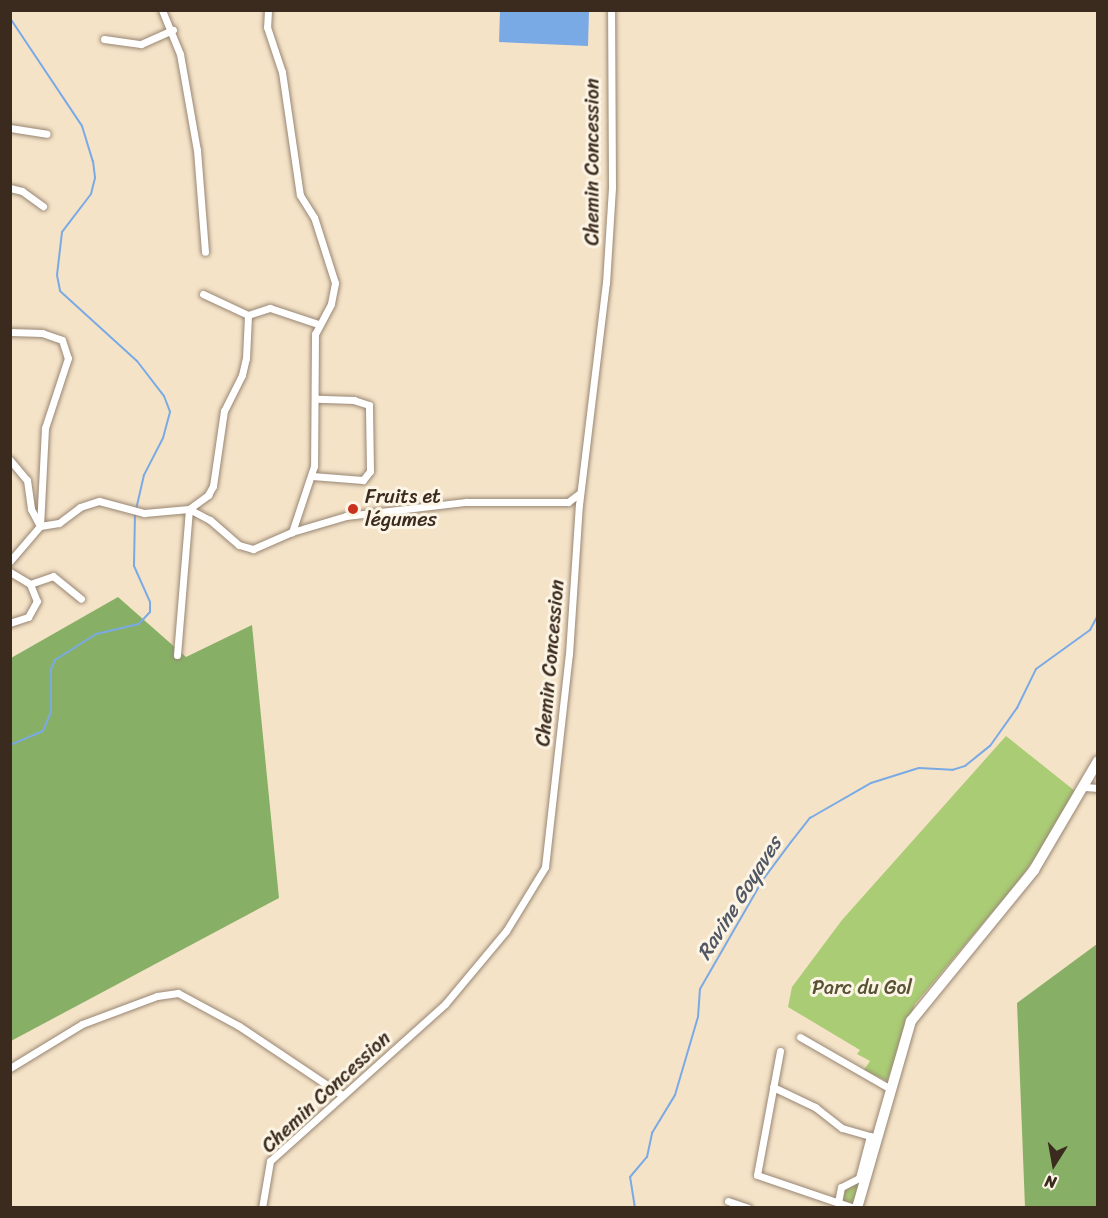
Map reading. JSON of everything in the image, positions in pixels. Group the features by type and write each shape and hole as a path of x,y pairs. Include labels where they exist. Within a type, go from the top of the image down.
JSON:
{"main road":[{"path":"856,1208 906,1031 916,1012 1034,870 1098,761"}],"street":[{"path":"162,10 172,30 197,150 205,252"},
{"path":"268,10 267,27 282,72 300,195 314,216 334,278 331,304 318,324 313,377 317,399 312,476 292,532"},
{"name":"Chemin Concession","path":"262,1208 270,1161 445,1004 506,931 545,867 569,654 580,493 606,283 612,187 611,10"},
{"path":"104,39 141,44 172,30"},
{"path":"10,128 47,134"},
{"path":"10,188 22,191 43,206"},
{"path":"203,294 248,315 270,308 318,324"},
{"path":"40,526 59,523 89,502 99,501 144,513 189,509 199,504 213,486 224,411 242,375 246,358 248,315"},
{"path":"10,332 42,333 62,340 68,358 45,428 40,526 10,561"},
{"path":"312,476 363,480 370,471 369,405 354,400 317,399"},
{"path":"10,460 27,480 31,509 40,526"},
{"path":"189,509 210,520 245,548 262,547 292,532 346,516 466,502 568,502 580,493"},
{"path":"177,655 189,509"},
{"path":"10,572 30,584 36,596 36,607 28,617 10,623"},
{"path":"30,584 53,576 81,599"},
{"path":"1084,787 1098,788"},
{"path":"10,1068 82,1024 157,996 178,993 239,1026 342,1095"},
{"path":"800,1037 889,1088"},
{"path":"780,1050 757,1175 856,1208"},
{"path":"773,1087 815,1107 842,1128 870,1136 859,1178 841,1187 838,1202"},
{"path":"728,1201 748,1208"}],"green space":[{"path":"118,597 186,657 252,625 279,898 11,1041 11,658"},
{"name":"Parc du Gol","path":"1006,736 1075,791 1052,835 1017,883 915,1004 887,1081 864,1070 870,1061 857,1054 860,1050 788,1007 792,987 842,920"},
{"path":"1097,944 1097,1207 1025,1207 1017,1003"},
{"path":"863,1178 857,1203 843,1202 844,1189"}],"water":[{"path":"500,11 589,11 588,46 499,42"}],"waterway":[{"path":"10,18 82,126 93,161 95,178 91,194 62,232 57,275 60,291 137,361 164,396 170,412 163,438 144,475 135,513 134,566 150,602 150,612 139,624 96,634 55,660 51,669 51,712 43,731 10,745"},
{"name":"Ravine Goyaves","path":"635,1208 630,1177 647,1157 652,1133 675,1095 698,1017 700,989 762,881 791,842 810,818 871,783 919,768 952,770 965,766 990,746 1017,708 1036,669 1090,630 1098,615"}],"place":[{"name":"Fruits et légumes","path":"353,509"}]}
